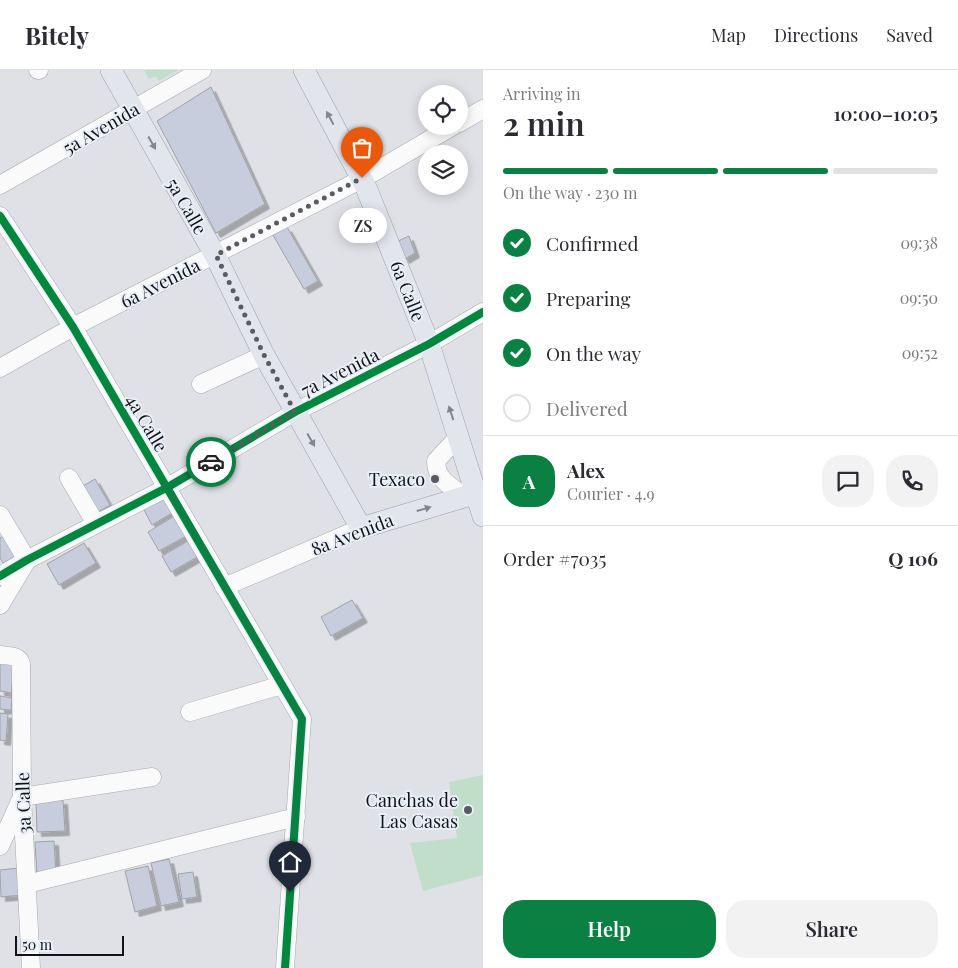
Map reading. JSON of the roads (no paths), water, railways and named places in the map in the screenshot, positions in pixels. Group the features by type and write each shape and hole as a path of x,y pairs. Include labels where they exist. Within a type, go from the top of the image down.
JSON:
{"main road":[{"name":"5a Calle","path":"111,70 216,255 264,355 361,528"},
{"name":"6a Calle","path":"304,70 362,178 429,344 483,516"},
{"name":"8a Avenida","path":"361,528 475,494"}],"street":[{"name":"5a Avenida","path":"0,185 202,70"},
{"path":"468,118 483,109"},
{"name":"6a Avenida","path":"0,368 73,327 216,255 362,178 437,135"},
{"name":"4a Calle","path":"0,216 73,327 302,719 285,968"},
{"name":"7a Avenida","path":"0,576 168,487 295,412 429,344 483,312"},
{"path":"201,384 264,355"},
{"path":"459,436 436,461 436,471 440,477 475,494"},
{"path":"69,478 96,524"},
{"path":"0,515 27,560 0,605"},
{"name":"8a Avenida","path":"224,587 361,528"},
{"name":"3a Calle","path":"0,655 16,657 22,664 22,798 30,968"},
{"path":"190,712 282,685"},
{"path":"0,846 22,798 152,777"},
{"path":"27,884 296,817"}],"place":[{"name":"ZS","path":"362,178"},
{"name":"Texaco","path":"435,479"},
{"name":"Canchas de Las Casas","path":"468,810"}]}
